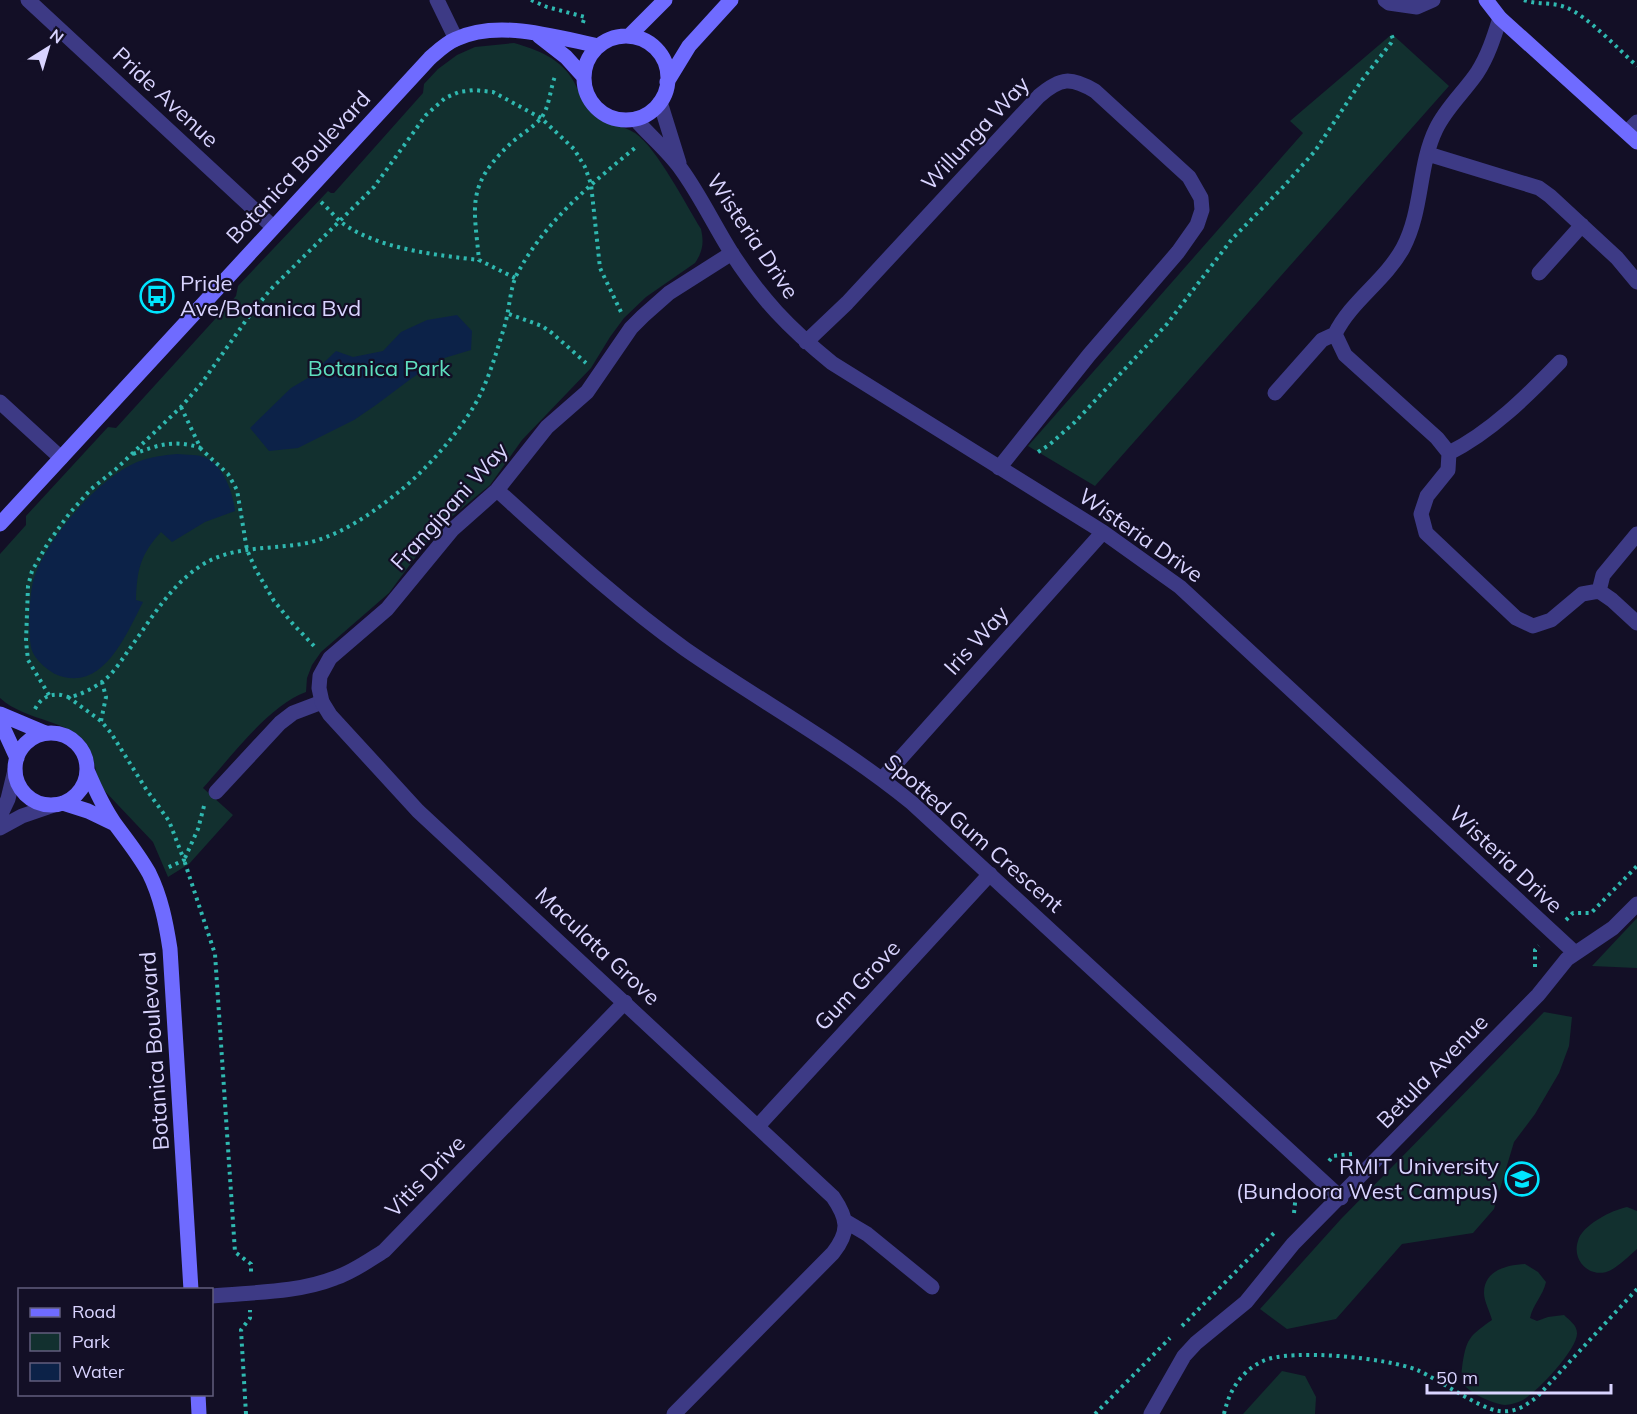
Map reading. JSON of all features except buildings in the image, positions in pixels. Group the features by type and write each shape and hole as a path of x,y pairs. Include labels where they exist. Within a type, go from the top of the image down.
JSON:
{"street":[{"name":"Pride Avenue","path":"28,0 273,227"},
{"path":"437,0 456,39"},
{"path":"629,36 665,0"},
{"path":"667,82 667,69 662,57 653,47 629,36 608,40 599,46 591,54 584,76 585,89 590,101 599,111 616,119 635,119 645,116 660,102 667,82 688,46 731,0"},
{"path":"1385,0 1389,3 1417,7 1433,0"},
{"path":"1489,6 1634,132"},
{"path":"1275,393 1323,340 1335,334 1342,320 1389,269 1402,250 1416,216 1428,154 1436,129 1486,58 1489,6"},
{"name":"Botanica Boulevard","path":"0,524 430,58 456,39 474,32 495,30 514,29 599,46"},
{"name":"Botanica Boulevard","path":"536,35 566,57 584,76"},
{"name":"Willunga Way","path":"806,342 847,303 1049,87 1060,81 1070,80 1095,91 1189,177 1201,198 1202,210 1197,225 1178,252 1089,355 999,468"},
{"name":"Wisteria Drive","path":"660,102 681,169"},
{"name":"Wisteria Drive","path":"635,119 681,169 732,253 764,299 806,342 832,363 1103,532 1180,587 1574,952"},
{"path":"1428,154 1539,188 1617,258 1637,282"},
{"path":"1539,273 1582,225"},
{"name":"Frangipani Way","path":"322,702 319,688 320,676 330,658 401,595 452,530 497,490 547,427 587,392 632,328 647,311 669,293 732,253"},
{"path":"1335,334 1345,355 1437,438 1449,453 1448,470 1427,496 1421,514 1426,533 1516,618 1533,626 1551,620 1582,594 1599,591 1637,623"},
{"path":"1449,453 1470,442 1538,384 1560,362"},
{"path":"0,402 60,458"},
{"name":"Spotted Gum Crescent","path":"497,490 607,590 645,620 752,695 882,779 916,806 1341,1198"},
{"name":"Iris Way","path":"882,779 1103,532"},
{"path":"1599,591 1603,575 1637,534"},
{"path":"216,792 280,723 293,713 322,702"},
{"name":"Maculata Grove","path":"322,702 330,715 418,811 833,1197 842,1210 845,1221 867,1234 932,1287"},
{"path":"0,714 45,734"},
{"path":"0,721 16,764 17,781 23,791 32,800 42,804 59,804"},
{"path":"0,816 8,799 16,764 28,741 45,734 56,733 75,742 82,750 86,760 85,781 80,790 73,798 22,816 0,828"},
{"name":"Botanica Boulevard","path":"87,770 98,798 150,875 160,901 170,949 191,1288"},
{"name":"Botanica Boulevard","path":"59,804 88,811 115,824"},
{"name":"Gum Grove","path":"758,1126 990,874"},
{"name":"Betula Avenue","path":"1151,1414 1184,1356 1196,1343 1246,1302 1280,1258 1538,995 1574,952 1613,928 1637,904"},
{"name":"Vitis Drive","path":"213,1296 306,1287 336,1278 363,1265 384,1251 625,1002"},
{"path":"674,1414 842,1243 845,1221"},
{"path":"198,1396 199,1414"}],"path":[{"path":"531,0 547,7 585,17 575,41"},
{"path":"1524,0 1536,4 1558,4 1581,15 1637,66"},
{"path":"1033,455 1049,446 1075,422 1152,341 1196,288 1232,239 1315,151 1362,80 1391,43 1393,39 1391,34"},
{"path":"479,260 475,211 476,190 482,176 490,163 541,118 553,81 566,57"},
{"path":"48,695 28,660 27,603 32,571 48,543 69,514 92,489 133,454 181,407 201,384 271,289 374,187 426,115 445,98 459,92 474,90 493,92 541,118 574,149 585,167 591,184 600,268 624,318 632,328"},
{"path":"68,697 102,682 115,669 187,576 219,556 247,550 280,547 329,536 349,527 400,490 433,459 469,414 481,393 509,314 515,278 546,230 573,200 650,135"},
{"path":"319,200 341,222 362,235 424,253 479,260 515,278"},
{"path":"509,314 542,326 599,376"},
{"path":"181,407 201,448 228,474 237,490 247,550 274,601 307,639 330,658"},
{"path":"133,454 171,442 201,448"},
{"path":"101,721 106,697 102,682"},
{"path":"21,724 30,717 38,703 48,695 56,694 68,697 101,721 169,821 215,954 235,1252 251,1264 250,1318 241,1330 246,1414"},
{"path":"150,875 184,860 198,829 209,794 216,792"},
{"path":"1535,969 1535,950 1573,913 1591,912 1637,866"},
{"path":"1287,1220 1295,1212 1296,1194 1315,1174 1333,1156 1352,1154 1360,1145"},
{"path":"1181,1327 1279,1228"},
{"path":"1224,1414 1236,1384 1247,1371 1264,1360 1288,1356 1383,1360 1416,1369 1498,1411 1512,1411 1524,1407 1537,1397 1637,1289"},
{"path":"1095,1414 1173,1335"}],"green space":[{"path":"1392,34 1449,86 1095,486 1028,446 1303,133 1290,121"},
{"name":"Botanica Park","path":"514,43 540,52 556,61 569,74 585,103 594,114 630,130 644,140 662,164 701,229 703,243 700,255 695,263 646,297 624,318 591,368 522,440 490,485 443,524 389,593 321,652 307,678 306,692 292,699 264,720 203,788 233,815 189,864 168,877 153,842 100,786 94,760 81,737 72,731 23,712 0,698 0,554 26,525 26,516 108,427 116,428 236,296 238,286 328,191 334,193 423,93 424,84 438,69 457,55 475,47"},
{"path":"1637,918 1637,968 1592,966"},
{"path":"1544,1012 1572,1017 1569,1046 1559,1073 1535,1114 1514,1142 1494,1209 1473,1233 1402,1244 1336,1319 1287,1329 1260,1309 1341,1219"},
{"path":"1627,1207 1637,1211 1637,1249 1611,1270 1597,1273 1590,1271 1580,1262 1578,1256 1578,1241 1581,1235 1598,1219"},
{"path":"1525,1264 1538,1272 1546,1282 1530,1318 1537,1321 1564,1315 1574,1325 1577,1333 1571,1349 1547,1380 1523,1400 1505,1405 1485,1399 1468,1389 1462,1380 1462,1368 1470,1339 1492,1320 1484,1296 1488,1279 1498,1270"},
{"path":"1282,1371 1305,1376 1316,1397 1315,1414 1243,1414"}],"water":[{"path":"457,315 472,331 471,350 441,359 354,420 298,448 269,451 250,428 291,388 308,378 336,351 353,357 383,351 401,332 427,320"},
{"path":"177,454 203,457 218,467 230,488 235,511 205,522 172,542 161,532 148,548 141,563 136,600 143,602 120,645 99,669 86,676 72,678 55,674 37,659 32,651 30,640 31,590 42,560 63,526 107,481 137,462 157,456"}],"place":[{"name":"Pride Ave/Botanica Bvd","path":"157,296"},
{"name":"RMIT University (Bundoora West Campus)","path":"1522,1179"}]}
